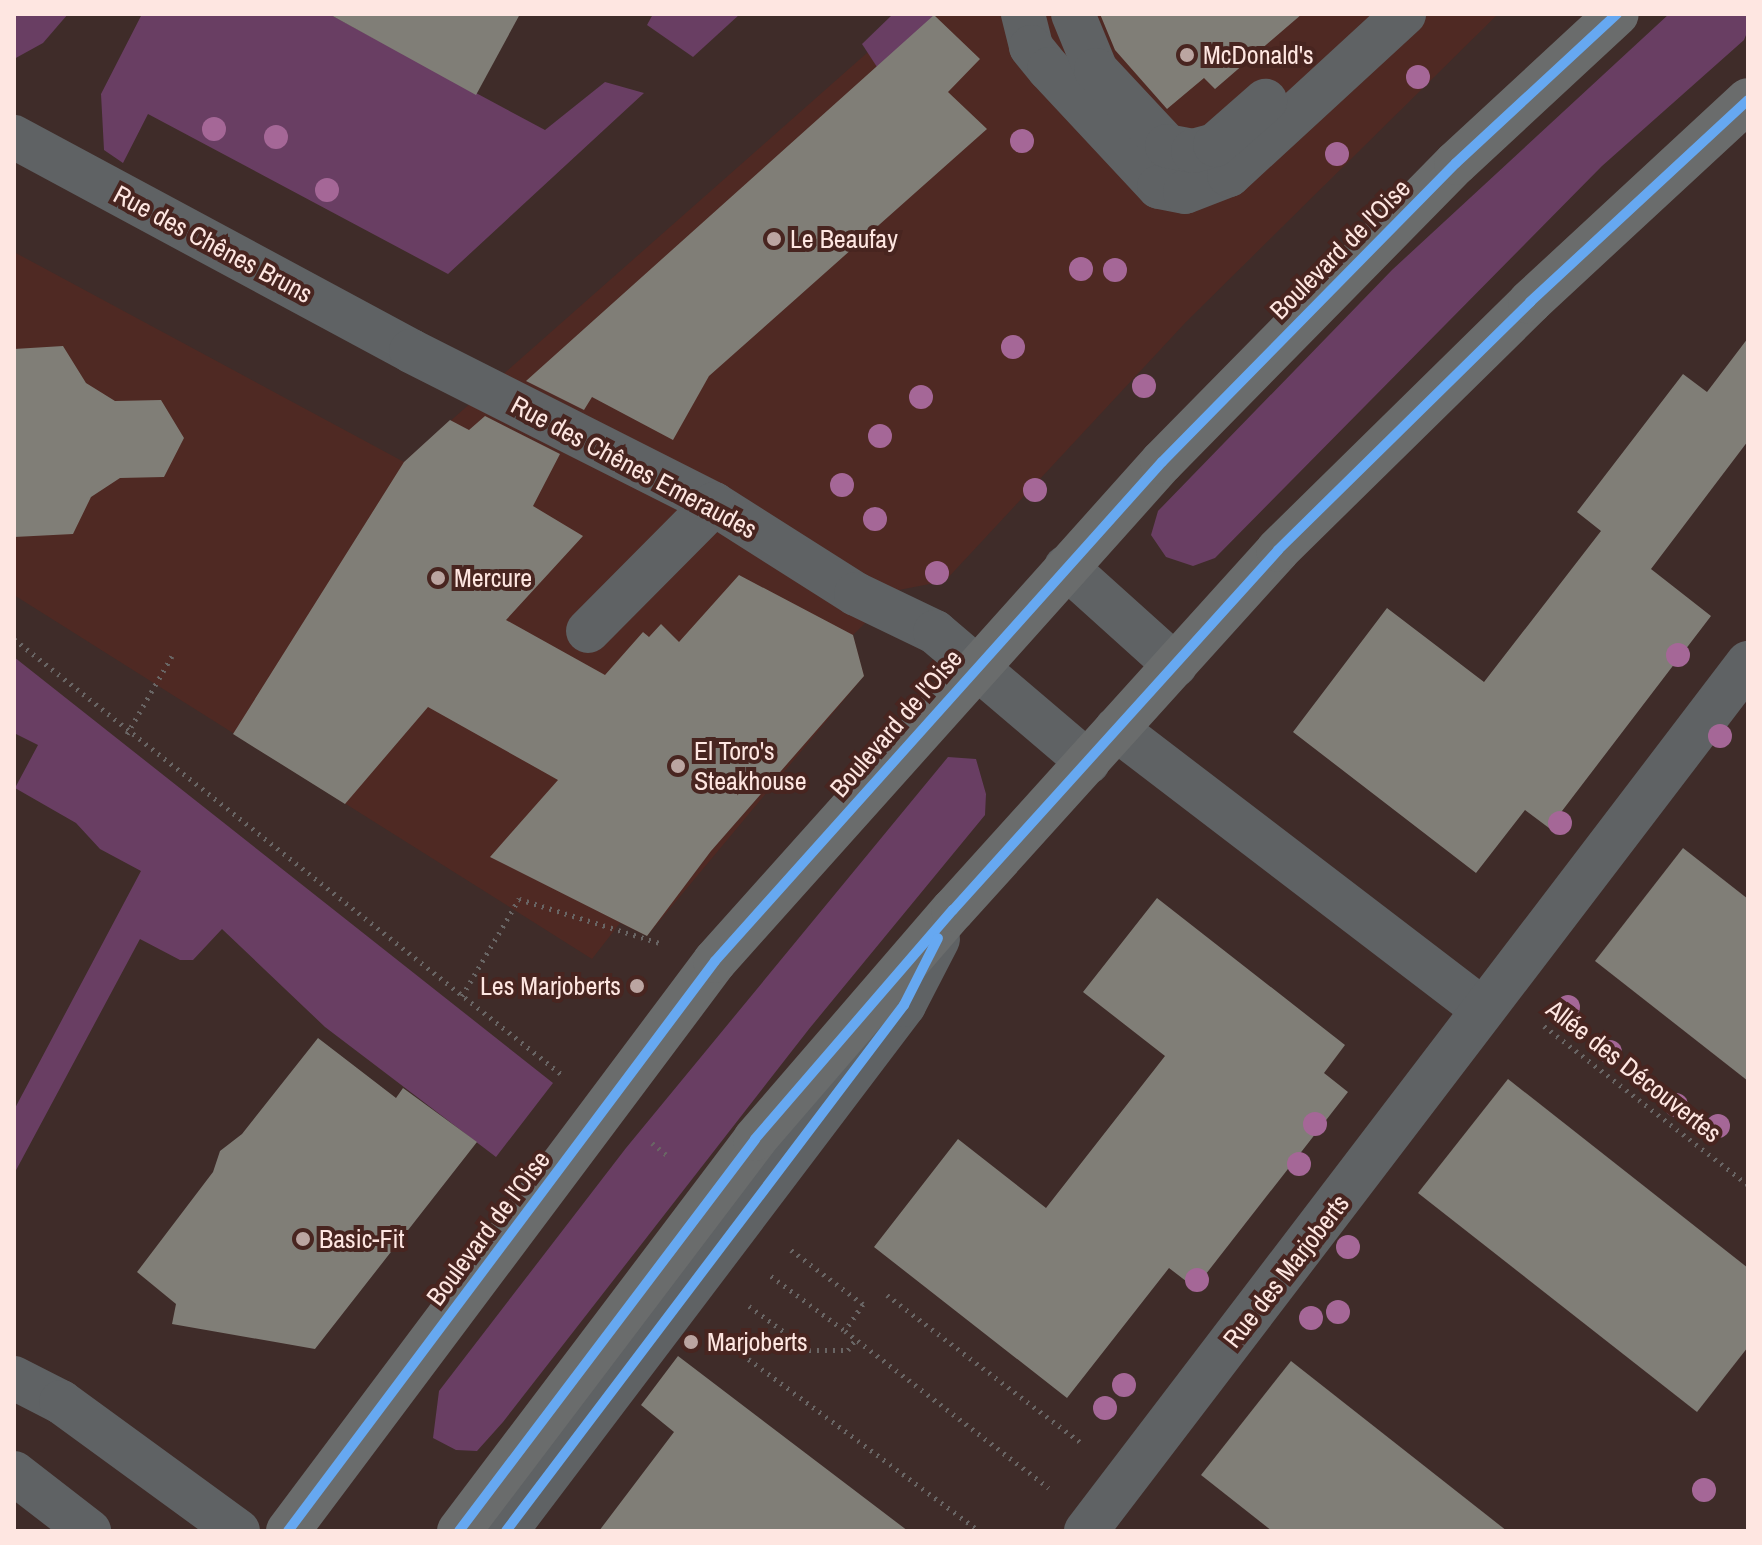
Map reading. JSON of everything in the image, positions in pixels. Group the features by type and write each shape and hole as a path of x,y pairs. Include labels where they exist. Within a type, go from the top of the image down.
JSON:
{"main road":[{"name":"Boulevard de l'Oise","path":"288,1531 715,961 973,668 1162,462 1445,174 1617,14"},
{"path":"459,1531 755,1139 953,910 1116,729 1278,550 1530,302 1748,100"}],"street":[{"path":"1023,14 1031,47 1049,69 1159,187 1185,192 1229,175 1404,14"},
{"path":"1073,18 1096,70 1148,129 1167,146 1193,151 1225,138 1359,14"},
{"name":"Rue des Chênes Bruns","path":"14,137 411,351"},
{"name":"Rue des Chênes Emeraudes","path":"411,351 714,504 856,594 935,632 973,668"},
{"path":"588,631 714,504"},
{"path":"1066,567 1175,665"},
{"name":"Rue des Marjoberts","path":"1086,1531 1748,663"},
{"name":"Boulevard de l'Oise","path":"973,668 1088,762"},
{"path":"1116,729 1489,999"},
{"path":"506,1531 904,1005 953,910"},
{"path":"14,1378 61,1402 238,1531"},
{"path":"14,1473 89,1531"}],"path":[{"path":"14,639 127,734 556,1069"},
{"path":"127,734 172,656"},
{"path":"462,996 519,899 715,961"},
{"path":"759,1268 856,1339 1040,1483"},
{"path":"827,1278 863,1304 845,1331"},
{"path":"887,1295 1085,1447"},
{"path":"754,1310 809,1350 848,1350 856,1339"},
{"path":"720,1337 979,1531"}],"shaded area":[{"path":"14,14 68,14 43,43 14,59"},
{"path":"142,14 329,14 545,130 605,82 644,93 448,274 148,114 123,163 104,150 101,94"},
{"path":"653,14 740,14 693,57 647,25"},
{"path":"893,14 937,14 877,67 862,44"},
{"path":"911,14 1498,14 1186,322 945,581 899,590 853,635 864,676 647,936 620,923 592,959 14,595 14,252 404,462"},
{"path":"1669,14 1748,14 1748,30 1744,40 1602,166 1215,558 1193,566 1166,557 1151,535 1158,511 1392,270"},
{"path":"14,657 553,1083 496,1157 325,1027 222,929 193,960 180,960 140,939 14,1174 14,1110 141,871 100,849 76,823 15,788 38,745 14,733"},
{"path":"948,757 976,759 986,794 985,815 809,1029 503,1422 477,1451 456,1450 433,1438 439,1391 626,1148"}],"building":[{"path":"329,14 520,14 476,95"},
{"name":"McDonald's","path":"1100,14 1302,14 1215,89 1204,78 1167,109 1115,50"},
{"name":"Le Beaufay","path":"934,15 980,59 948,92 987,129 709,376 673,440 592,397 584,410 526,381"},
{"path":"1748,338 1748,441 1651,569 1711,616 1549,828 1525,810 1476,873 1293,732 1387,608 1484,682 1601,531 1577,512 1683,374 1707,392"},
{"path":"63,346 86,383 115,401 161,400 184,438 164,477 120,478 91,497 73,534 14,537 14,349"},
{"path":"485,416 560,454 533,506 583,536 506,620 605,675 643,632 649,637 661,624 679,642 739,575 853,635 864,676 711,851 647,936 490,857 558,780 428,707 345,804 233,734 404,462 450,420 469,430"},
{"path":"1683,848 1748,899 1748,1081 1595,961"},
{"path":"1157,898 1345,1045 1324,1073 1348,1092 1195,1288 1169,1268 1067,1398 874,1247 958,1139 1046,1208 1165,1056 1083,992"},
{"path":"318,1038 396,1098 403,1088 477,1142 315,1349 172,1324 176,1304 137,1272 213,1172 220,1151 242,1134"},
{"path":"1508,1079 1748,1268 1748,1347 1697,1412 1418,1193"},
{"path":"678,1356 908,1531 599,1531 674,1432 641,1405"},
{"path":"1291,1361 1507,1531 1272,1531 1201,1475"}],"cycle path":[{"path":"288,1531 715,961 1162,462 1456,163 1617,14"},
{"path":"459,1531 755,1139 953,910 1278,550 1530,302 1748,100"},
{"path":"506,1531 904,1005 938,938"}],"place":[{"name":"McDonald's","path":"1187,55"},
{"name":"Le Beaufay","path":"774,239"},
{"name":"Mercure","path":"438,578"},
{"name":"El Toro's Steakhouse","path":"678,766"},
{"name":"Les Marjoberts","path":"637,986"},
{"name":"Basic-Fit","path":"303,1239"},
{"name":"Marjoberts","path":"691,1342"}]}
